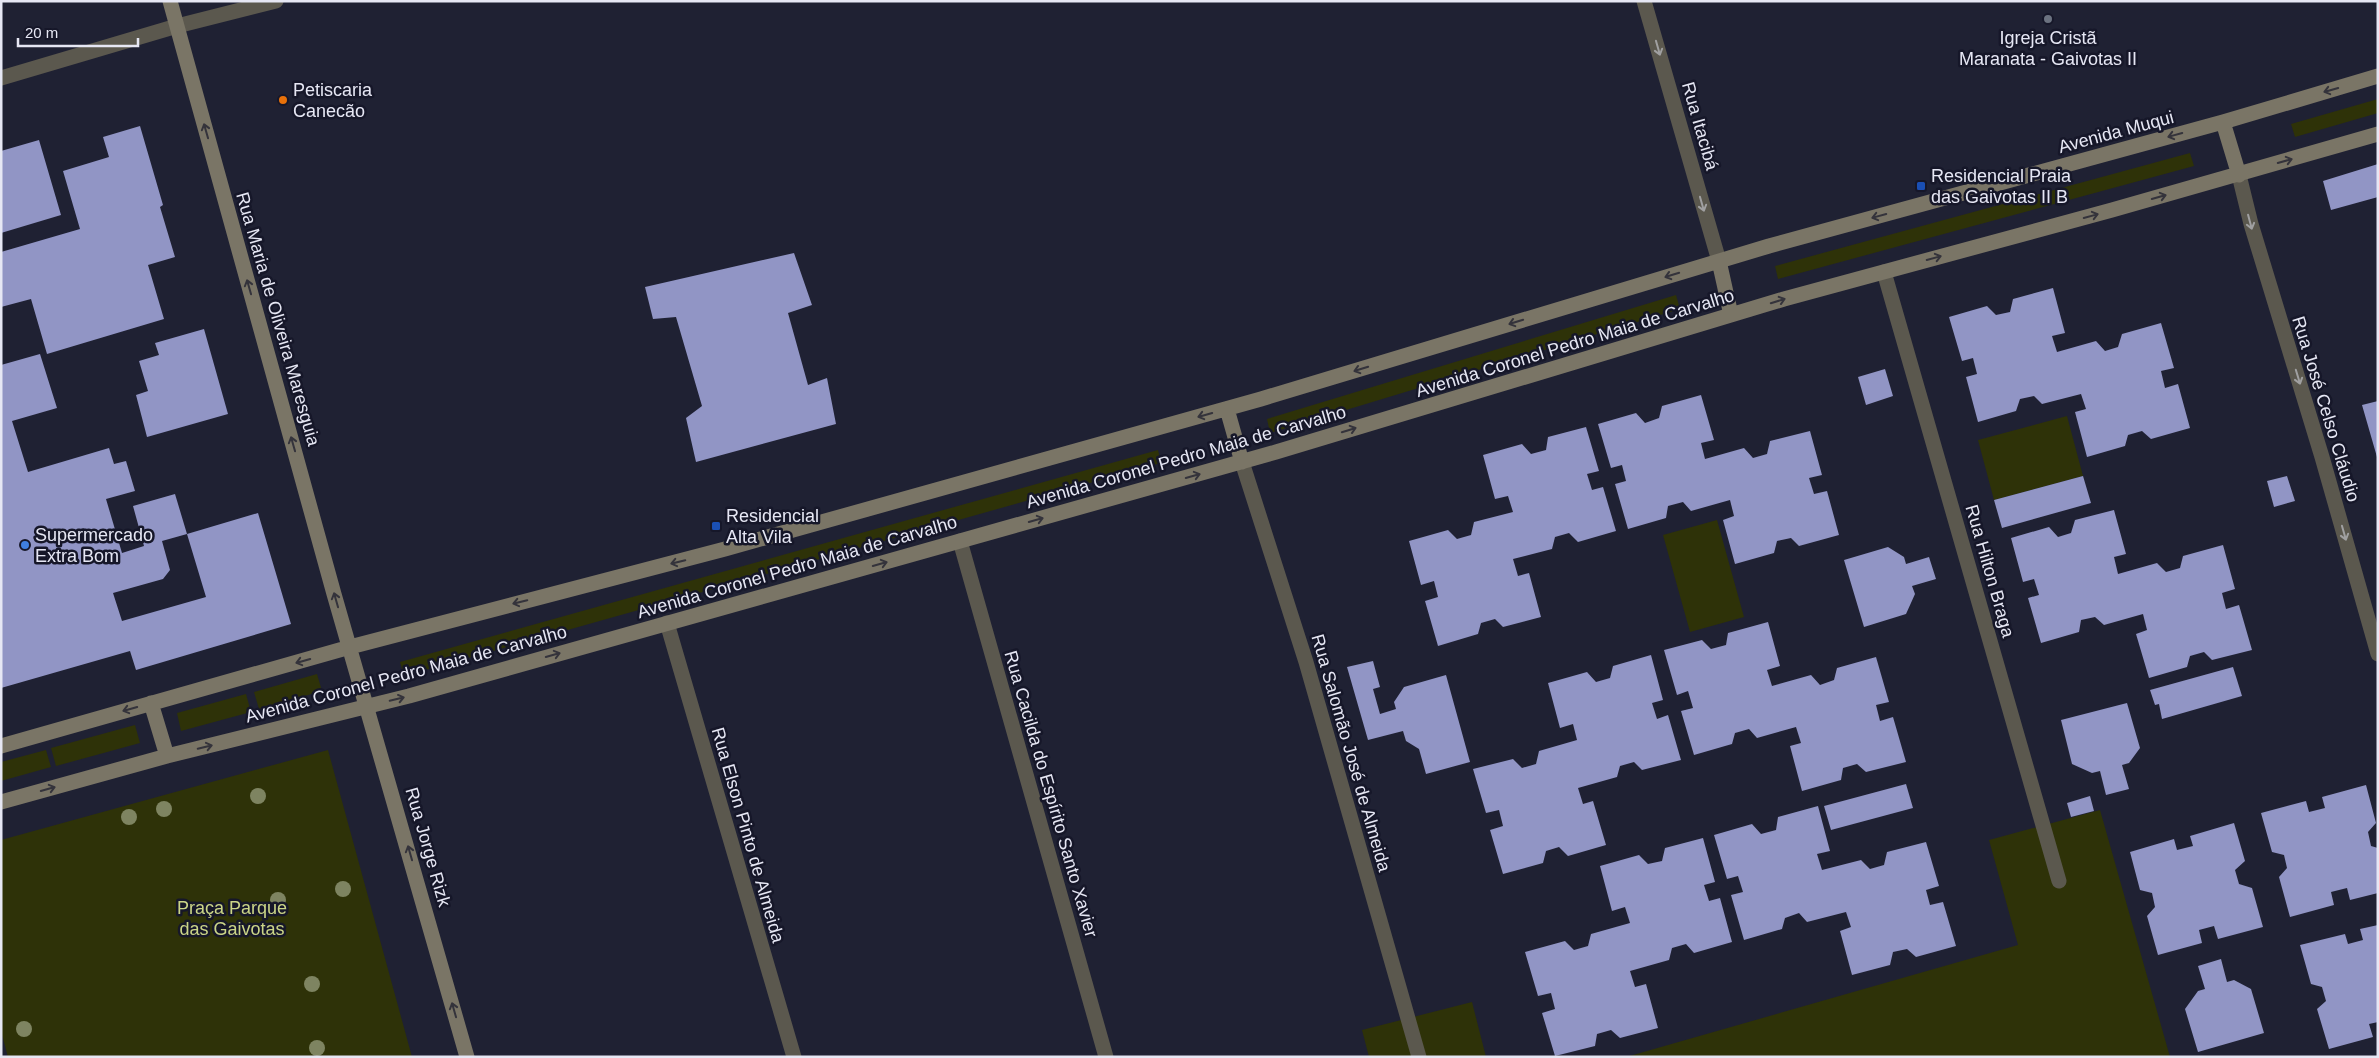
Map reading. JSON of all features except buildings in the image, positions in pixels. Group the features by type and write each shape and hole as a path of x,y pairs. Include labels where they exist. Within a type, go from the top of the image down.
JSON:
{"street":[{"name":"Rua Maria de Oliveira Maresguia","path":"170,1 350,647"},
{"path":"1,78 177,26 276,1"},
{"name":"Rua Itacibá","path":"1644,1 1718,261"},
{"name":"Avenida Muqui","path":"1718,261 2222,122 2378,76"},
{"path":"2222,122 2239,175"},
{"name":"Avenida Coronel Pedro Maia de Carvalho","path":"1,802 168,756 368,706 1242,462 1731,315 2239,175 2378,134"},
{"name":"Rua José Celso Cláudio","path":"2239,175 2250,224 2322,457 2378,654"},
{"path":"1718,261 1731,315"},
{"name":"Avenida Coronel Pedro Maia de Carvalho","path":"1,746 350,647 725,550 1227,409 1718,261"},
{"name":"Rua Hilton Braga","path":"1884,272 2060,881"},
{"path":"1227,409 1242,462"},
{"name":"Rua Salomão José de Almeida","path":"1242,462 1306,662 1419,1057"},
{"name":"Rua Cacilda do Espírito Santo Xavier","path":"960,541 1106,1057"},
{"name":"Rua Elson Pinto de Almeida","path":"667,623 794,1057"},
{"name":"Rua Jorge Rizk","path":"350,647 467,1057"},
{"path":"151,703 168,756"}],"green space":[{"path":"2378,99 2378,113 2295,137 2291,124"},
{"path":"2190,153 2194,166 1778,279 1775,266"},
{"path":"1676,295 1680,309 1270,433 1267,419"},
{"path":"2067,416 2083,476 1994,500 1978,440"},
{"path":"1158,450 1161,463 404,676 400,662"},
{"path":"1717,520 1744,617 1690,632 1663,535"},
{"path":"317,674 322,691 259,709 254,692"},
{"path":"246,694 251,712 181,731 177,713"},
{"path":"135,725 140,743 56,766 51,748"},
{"path":"46,750 51,767 1,781 1,762"},
{"name":"Praça Parque das Gaivotas","path":"328,750 412,1057 8,1057 1,1031 1,840"},
{"path":"2100,810 2170,1057 1626,1057 2018,945 1989,840"},
{"path":"1472,1002 1486,1057 1369,1057 1362,1030"}],"place":[{"name":"Igreja Cristã Maranata - Gaivotas II","path":"2048,19"},
{"name":"Petiscaria Canecão","path":"283,100"},
{"name":"Residencial Praia das Gaivotas II B","path":"1921,186"},
{"name":"Residencial Alta Vila","path":"716,526"},
{"name":"Supermercado Extra Bom","path":"25,545"}]}
